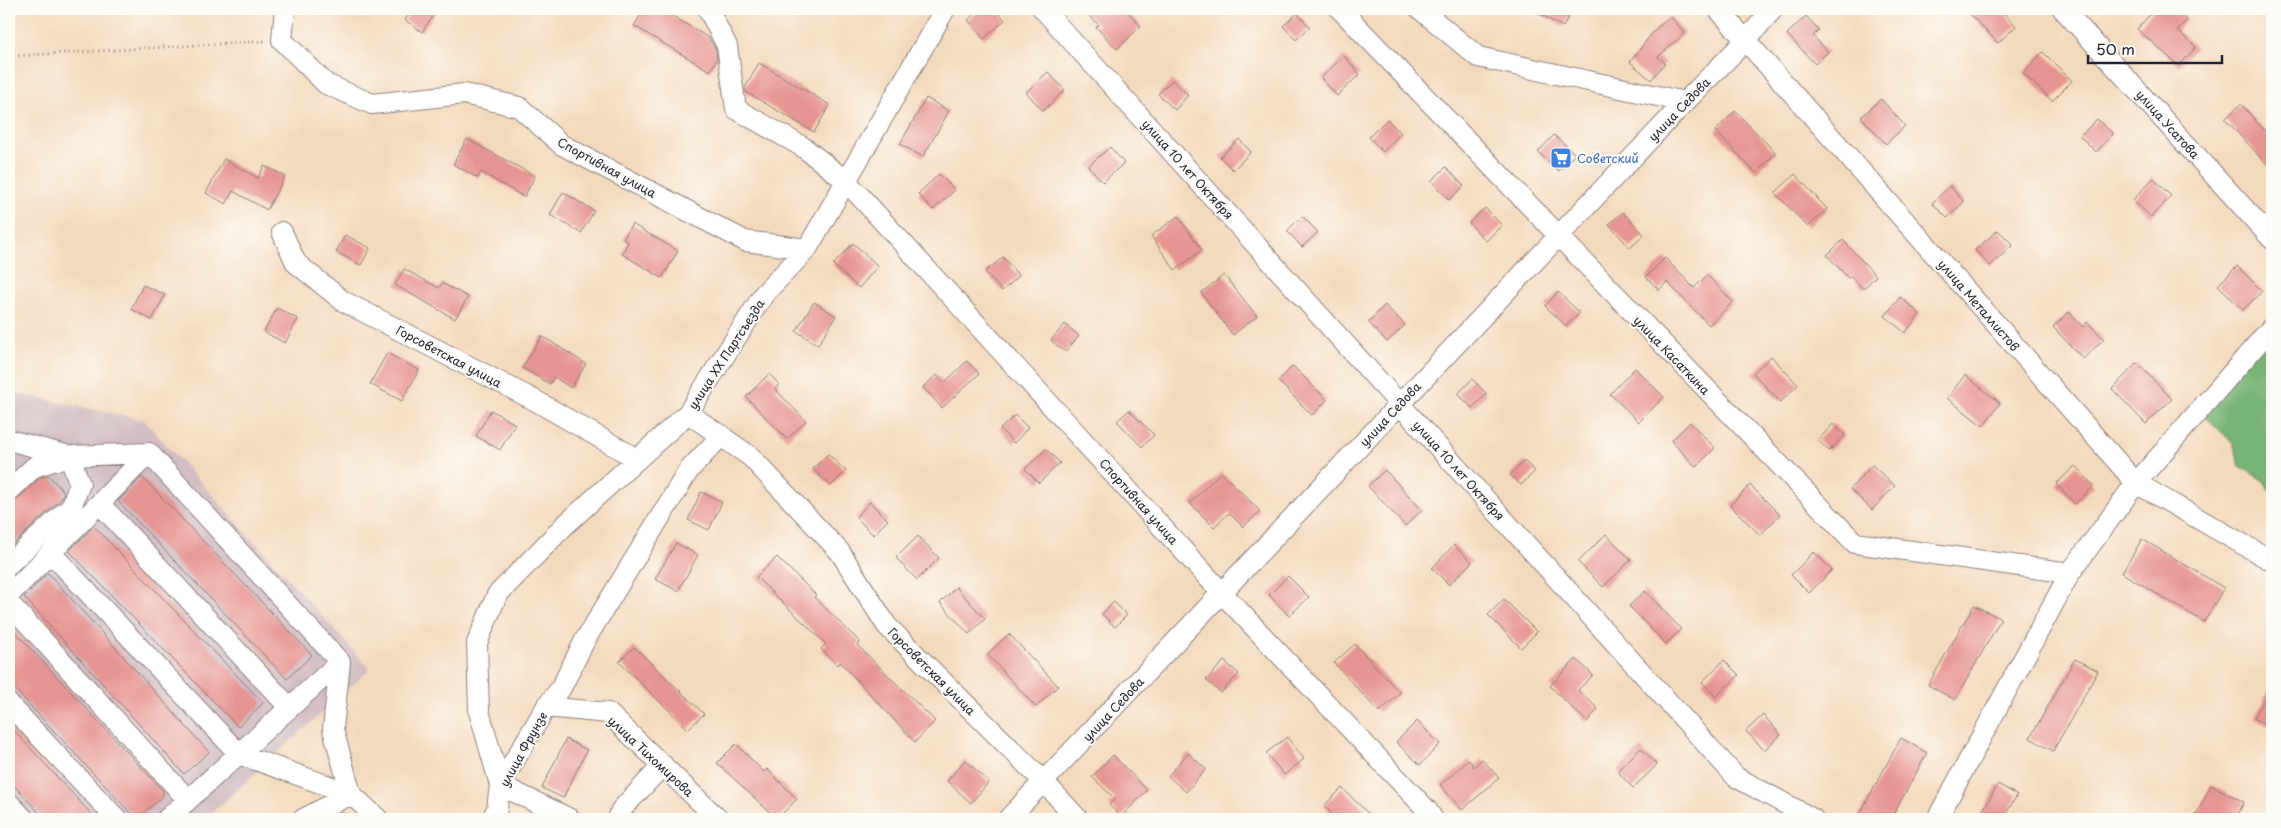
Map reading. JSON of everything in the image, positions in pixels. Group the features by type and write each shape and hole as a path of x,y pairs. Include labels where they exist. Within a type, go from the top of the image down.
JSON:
{"street":[{"path":"282,40 284,9"},
{"name":"Спортивная улица","path":"708,9 727,46 736,109 803,146 846,180 1222,593 1427,810 1433,819"},
{"name":"улица XX Партсъезда","path":"500,784 479,711 477,644 497,595 564,526 688,413 764,294 807,249 945,9"},
{"name":"улица 10 лет Октября","path":"1043,9 1736,777 1813,819"},
{"name":"улица Касаткина","path":"1340,9 1855,543 2070,573"},
{"path":"1420,9 1478,57 1685,102"},
{"name":"улица Металлистов","path":"1718,9 2136,483 2272,561"},
{"name":"улица Седова","path":"1008,819 1685,102 1746,40 1773,9"},
{"name":"улица Усатова","path":"2063,9 2272,239"},
{"name":"Спортивная улица","path":"282,40 326,84 372,104 464,94 519,107 562,145 745,241 807,249"},
{"name":"Горсоветская улица","path":"282,232 296,263 343,300 536,401 637,459"},
{"path":"1937,819 2070,573 2136,483 2272,327"},
{"name":"Горсоветская улица","path":"688,413 751,457 840,552 887,626 1044,782 1078,819"},
{"name":"улица Фрунзе","path":"492,819 497,809 500,784 546,707 561,688 585,640 688,470 722,435"},
{"path":"9,441 70,456 149,453 340,662 333,730 351,794"},
{"path":"9,595 52,554 149,453"},
{"path":"9,491 34,468 70,456"},
{"path":"52,554 80,484 70,456"},
{"path":"100,504 289,708"},
{"path":"9,564 71,506"},
{"path":"52,554 239,754 351,794 378,819"},
{"path":"9,604 188,800"},
{"path":"167,819 340,662"},
{"path":"9,704 117,819"},
{"name":"улица Тихомирова","path":"546,707 608,713 718,819"},
{"path":"618,819 621,810 663,765"},
{"path":"500,784 570,819"},
{"path":"303,819 351,794"},
{"path":"9,803 24,819"}],"path":[{"path":"9,54 14,56 282,40"}],"shaded area":[{"path":"9,392 144,420 370,669 205,819 9,819"}],"green space":[{"path":"2272,327 2272,495 2264,481 2240,466 2233,443 2196,407"},
{"path":"333,808 360,812 368,819 319,819"}],"building":[{"path":"413,9 438,9 422,32 405,20"},
{"path":"644,9 661,9 709,38 716,50 717,59 710,71 634,26"},
{"path":"980,9 995,9 1005,20 984,39 968,20"},
{"path":"1082,9 1125,9 1141,26 1117,49 1096,27 1099,25"},
{"path":"1531,9 1573,9 1563,27"},
{"path":"1965,9 2000,9 2016,26 1998,43"},
{"path":"2155,9 2174,9 2187,20 2177,30 2196,47 2179,66 2137,29"},
{"path":"1297,13 1310,27 1296,40 1283,26"},
{"path":"1670,16 1685,33 1658,57 1665,63 1651,80 1630,62 1653,32"},
{"path":"1806,16 1819,30 1813,36 1828,52 1815,64 1787,34"},
{"path":"2043,52 2072,81 2052,101 2023,73"},
{"path":"1344,56 1360,74 1337,96 1321,78"},
{"path":"759,63 830,105 814,132 746,92 745,88"},
{"path":"1048,72 1065,90 1043,111 1026,92"},
{"path":"1172,80 1188,95 1175,110 1158,94"},
{"path":"926,98 949,111 923,157 900,144"},
{"path":"1881,99 1905,126 1886,144 1861,117"},
{"path":"2241,104 2272,139 2272,170 2225,119"},
{"path":"1735,111 1776,153 1756,173 1715,131"},
{"path":"1387,119 1401,133 1383,152 1369,137"},
{"path":"2097,119 2113,134 2096,152 2080,136"},
{"path":"1554,135 1575,154 1559,171 1538,152"},
{"path":"467,139 535,176 524,197 481,172 478,178 453,164"},
{"path":"1239,139 1251,152 1233,170 1220,157"},
{"path":"1110,147 1124,163 1103,182 1088,166"},
{"path":"224,159 258,178 264,166 285,176 267,210 233,191 226,204 206,193"},
{"path":"1446,167 1464,186 1449,200 1431,181"},
{"path":"939,174 955,190 933,210 918,194"},
{"path":"1795,174 1827,209 1808,227 1775,193"},
{"path":"2153,178 2171,196 2151,217 2133,200"},
{"path":"1950,186 1964,202 1947,218 1932,203"},
{"path":"563,192 594,211 581,233 550,215"},
{"path":"1485,208 1502,225 1486,241 1469,223"},
{"path":"1623,212 1644,235 1630,248 1609,224"},
{"path":"1178,216 1202,250 1175,270 1151,236"},
{"path":"1302,216 1318,232 1302,247 1287,231"},
{"path":"632,224 678,251 662,278 622,254 628,242 623,239"},
{"path":"1998,230 2013,245 1990,266 1975,250"},
{"path":"345,235 370,248 361,265 336,252"},
{"path":"1843,240 1876,276 1863,289 1851,276 1848,278 1827,255"},
{"path":"853,243 878,266 859,288 833,265"},
{"path":"1003,257 1019,276 1002,291 985,272"},
{"path":"1665,258 1694,288 1707,275 1733,302 1709,325 1667,282 1659,290 1646,277"},
{"path":"2237,266 2262,291 2243,310 2218,285"},
{"path":"404,269 439,288 442,283 468,297 455,319 395,285"},
{"path":"1224,275 1257,316 1233,335 1201,293"},
{"path":"143,285 165,295 152,320 131,309"},
{"path":"1558,292 1580,313 1566,326 1545,306"},
{"path":"1900,297 1920,314 1905,333 1885,316"},
{"path":"814,302 836,316 818,345 796,331"},
{"path":"1385,305 1405,325 1387,342 1368,322"},
{"path":"277,308 298,319 285,343 264,332"},
{"path":"2069,312 2083,327 2087,322 2104,339 2083,359 2053,327"},
{"path":"1065,324 1079,336 1065,352 1051,340"},
{"path":"542,336 586,364 571,388 554,377 550,384 522,368"},
{"path":"387,353 419,370 402,401 370,384"},
{"path":"1771,356 1798,385 1780,402 1753,373"},
{"path":"967,361 979,374 942,408 923,387 937,375 944,383"},
{"path":"2137,363 2172,399 2146,424 2112,389"},
{"path":"1293,366 1327,400 1312,415 1278,381"},
{"path":"1635,368 1664,397 1639,422 1610,394"},
{"path":"769,374 779,384 775,389 806,421 787,439 746,397"},
{"path":"1965,375 2000,403 1983,426 1947,398"},
{"path":"1472,379 1487,394 1472,408 1458,394"},
{"path":"491,410 515,424 500,450 476,436"},
{"path":"1129,410 1154,435 1142,447 1117,421"},
{"path":"1015,415 1028,428 1014,443 1000,429"},
{"path":"1690,422 1715,448 1696,467 1671,441"},
{"path":"1833,424 1845,435 1829,451 1818,440"},
{"path":"1046,449 1060,463 1039,483 1025,469"},
{"path":"828,454 846,471 831,486 813,469"},
{"path":"1524,461 1535,471 1521,485 1510,475"},
{"path":"1872,465 1895,486 1872,510 1850,489"},
{"path":"2075,466 2094,486 2075,504 2056,484"},
{"path":"1385,470 1422,510 1405,526 1368,486"},
{"path":"1221,472 1260,511 1243,527 1229,513 1214,527 1190,503"},
{"path":"48,475 64,492 61,499 9,548 9,503 17,500 40,478"},
{"path":"142,477 312,655 287,679 118,501"},
{"path":"1750,485 1780,515 1760,535 1730,505"},
{"path":"701,492 722,502 709,530 688,520"},
{"path":"870,502 888,520 873,535 856,517"},
{"path":"94,526 263,703 238,727 69,551"},
{"path":"1606,534 1631,560 1603,587 1578,562"},
{"path":"918,536 939,558 917,580 896,558"},
{"path":"2142,539 2224,588 2204,622 2122,573"},
{"path":"676,543 698,555 678,591 655,579"},
{"path":"1454,545 1472,562 1449,585 1432,568"},
{"path":"1814,552 1832,570 1809,593 1791,575"},
{"path":"777,557 860,642 857,645 935,721 915,742 840,662 838,665 821,649 826,644 756,577"},
{"path":"48,573 209,752 184,774 24,597"},
{"path":"1288,576 1309,597 1289,616 1269,595"},
{"path":"956,587 985,619 969,634 940,603"},
{"path":"1645,591 1681,629 1666,644 1629,606"},
{"path":"1504,599 1537,632 1521,648 1488,615"},
{"path":"1114,602 1127,615 1115,627 1102,614"},
{"path":"1974,605 2001,619 1955,700 1928,685"},
{"path":"9,625 163,791 163,796 138,819 9,683"},
{"path":"1009,634 1058,686 1036,707 987,654"},
{"path":"1355,644 1400,693 1379,712 1334,663"},
{"path":"634,647 704,714 688,729 619,662"},
{"path":"1576,659 1593,675 1578,690 1598,709 1587,722 1550,686"},
{"path":"2075,659 2098,671 2053,751 2030,738"},
{"path":"1724,660 1739,675 1716,697 1702,682"},
{"path":"1224,661 1239,674 1221,693 1206,680"},
{"path":"2272,685 2272,729 2254,718"},
{"path":"1763,715 1781,735 1764,750 1746,731"},
{"path":"1417,721 1440,744 1420,765 1396,742"},
{"path":"9,725 96,819 45,819 9,780"},
{"path":"1287,737 1304,759 1284,775 1266,753"},
{"path":"1901,738 1927,753 1891,819 1857,819"},
{"path":"566,739 587,750 563,798 542,788"},
{"path":"736,744 764,772 767,769 797,799 777,819 717,763"},
{"path":"1641,748 1657,765 1633,788 1617,771"},
{"path":"1188,753 1206,769 1186,792 1168,776"},
{"path":"1113,755 1147,790 1121,817 1109,805 1115,799 1092,777"},
{"path":"1482,759 1499,778 1462,810 1440,785 1469,760 1474,767"},
{"path":"965,760 989,782 971,803 947,781"},
{"path":"1998,784 2017,795 2003,819 1978,819"},
{"path":"2211,785 2244,802 2236,819 2194,819"},
{"path":"1342,788 1374,819 1337,819 1324,806"}],"place":[{"name":"Советский","path":"1561,158"}]}
